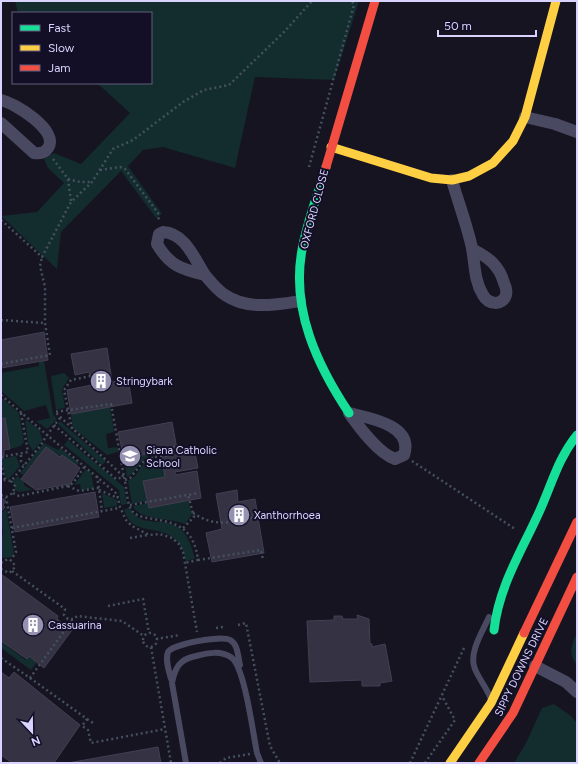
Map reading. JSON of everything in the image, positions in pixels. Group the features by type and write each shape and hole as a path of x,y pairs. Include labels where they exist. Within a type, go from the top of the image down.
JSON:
{"street":[{"name":"OXFORD CLOSE","path":"375,1 302,250 299,275 300,301 306,328 319,365 334,392 359,426 382,451 395,458 404,455"},
{"path":"331,147 431,178 452,180 469,176 494,162 513,141 525,117 556,1"},
{"path":"1,100 10,102 20,108 48,132 51,143 47,150 40,154 30,151 1,123"},
{"path":"525,117 555,124 577,132"},
{"path":"452,180 472,249"},
{"path":"205,275 180,268 171,262 157,244 159,234 163,232 175,234 181,239 205,275 224,295 237,302 256,306 300,301"},
{"path":"350,413 381,420 391,426 402,437 405,444 404,455"},
{"name":"SIPPY DOWNS DRIVE","path":"494,630 498,600 541,506 555,469 577,435"},
{"name":"SIPPY DOWNS DRIVE","path":"450,763 474,730 491,702 577,522"},
{"name":"SIPPY DOWNS DRIVE","path":"480,763 513,713 577,577"},
{"path":"535,666 566,682 577,692"}],"lane":[{"name":"SIPPY DOWNS DRIVE","path":"491,702 484,684 475,668 474,661 479,638 498,600"},
{"path":"186,763 167,659 169,650 182,645 219,638 230,639 235,645 257,753 261,763"},
{"path":"172,683 174,670 180,662 190,657 213,653 221,653 230,657 241,672"}],"path":[{"path":"1,364 50,354 45,323 45,295 40,266 42,257 71,202 92,182 113,149 133,140 183,102 204,90 229,85 284,32 312,1"},
{"path":"47,150 68,179 71,202"},
{"path":"100,170 120,167 125,169 158,213 163,232"},
{"path":"68,179 80,182 92,182"},
{"path":"1,220 42,257"},
{"path":"1,320 45,323"},
{"path":"72,429 64,390 72,380 106,373"},
{"path":"1,395 117,494 120,508 128,523 149,535"},
{"path":"124,478 55,412 111,404 124,478 130,505 134,513 146,518 168,521 184,528 191,537 198,560"},
{"path":"21,413 28,452"},
{"path":"11,481 60,418"},
{"path":"54,425 116,479 130,478 144,461 155,457 170,455"},
{"path":"120,457 175,447"},
{"path":"154,450 155,457"},
{"path":"1,457 28,452 33,454"},
{"path":"22,454 21,461 24,465"},
{"path":"404,455 526,537"},
{"path":"1,464 4,480"},
{"path":"13,493 19,496 68,486 73,483 85,466"},
{"path":"97,476 102,511"},
{"path":"1,482 4,480 11,481"},
{"path":"11,481 14,486 13,493"},
{"path":"68,486 79,491 99,489 118,498"},
{"path":"6,497 13,493"},
{"path":"130,505 199,493"},
{"path":"1,495 6,497"},
{"path":"184,528 194,517 188,495"},
{"path":"6,497 16,552 11,560"},
{"path":"12,528 120,508"},
{"path":"193,513 206,521 220,524 256,517"},
{"path":"130,538 160,534 174,539 182,550 198,632"},
{"path":"184,563 261,550 263,560"},
{"path":"1,562 6,559 11,560"},
{"path":"1,569 6,573 12,571 15,566 11,560"},
{"path":"12,571 65,608 64,615 68,619 74,619"},
{"path":"108,606 143,599 150,633 157,639 155,645 151,647"},
{"path":"30,678 77,616 122,621 144,636"},
{"path":"238,625 246,623 271,751 280,763"},
{"path":"144,636 150,633"},
{"path":"144,636 144,644 151,647"},
{"path":"151,647 171,763"},
{"path":"1,658 93,723"},
{"path":"425,763 455,720 442,696"},
{"path":"87,719 82,726 88,730 91,743 165,729"},
{"path":"220,763 226,758 250,754"}],"green space":[{"path":"15,1 359,1 334,80 255,77 235,168 163,147 143,150 128,166 162,214 156,218 121,171 61,232 57,269 1,216 37,212 64,183 48,168 44,159 54,153 81,164 130,113 98,84 152,84 152,12 18,12"},
{"path":"44,361 53,414 57,419 47,429 36,421 50,418 46,405 24,411 1,391 1,373 39,366 39,362"},
{"path":"64,373 69,378 62,389 65,408 56,410 51,376"},
{"path":"1,397 19,413 24,442 21,446 10,449 5,419 1,419"},
{"path":"110,407 114,432 106,434 108,448 117,447 118,452 107,455 73,428 71,414"},
{"path":"25,419 41,431 40,433 43,440 33,451 28,443"},
{"path":"60,421 106,461 102,465 58,424"},
{"path":"68,440 124,487 127,504 121,505 119,490 64,445"},
{"path":"44,443 58,450 60,448 79,463 76,466 46,447 23,475 20,473"},
{"path":"147,454 148,457 133,473 127,477 124,458"},
{"path":"16,456 20,466 9,479 6,479 1,459"},
{"path":"162,461 165,477 143,481 147,501 132,504 128,481 135,476 144,463"},
{"path":"86,469 91,473 94,488 81,490 80,484 74,485"},
{"path":"18,476 24,482 24,485 32,490 19,492 15,490 13,481"},
{"path":"102,493 117,500 117,506 104,508"},
{"path":"188,501 192,514 185,524 141,514 136,511 133,506 148,503 149,508"},
{"path":"6,508 14,553 12,557 1,558 1,535 3,535 1,514"},
{"path":"130,508 137,516 145,520 173,524 182,530 189,541 195,559 186,561 181,546 173,538 164,533 136,526 129,520 124,509"},
{"path":"577,633 577,665 572,657 571,649"},
{"path":"1,642 26,660 29,656 37,662 31,670 1,648"},
{"path":"554,704 571,716 577,723 577,763 514,763 526,743 542,708"}],"building":[{"path":"44,332 48,360 1,368 1,340"},
{"name":"Stringybark","path":"107,348 112,382 128,379 132,403 71,414 67,390 92,385 89,372 75,375 71,354"},
{"path":"5,418 10,449 4,450 4,457 1,461 1,419"},
{"path":"172,422 177,449 124,458 118,432"},
{"path":"46,447 60,457 62,455 80,468 70,484 36,490 21,479"},
{"path":"194,447 198,468 175,472 175,475 197,471 201,498 149,508 143,481 165,477 161,452"},
{"name":"Xanthorrhoea","path":"237,490 238,502 255,499 264,553 212,562 206,533 222,529 216,494"},
{"path":"95,492 99,517 15,532 10,507"},
{"path":"1,497 6,501 3,505 5,507 1,512"},
{"name":"Cassuarina","path":"1,574 58,616 57,619 72,630 44,668 29,656 27,659 1,641"},
{"path":"357,615 369,619 370,644 372,644 372,647 385,644 392,681 380,683 380,686 362,686 362,680 310,682 307,621 334,620 334,616 342,616 343,619 358,619"},
{"path":"1,672 9,678 14,672 80,725 54,763 12,763 1,755"},
{"path":"158,747 161,763 68,763"}],"traffic: fast":[{"path":"326,167 304,240 300,272 300,294 309,336 317,356 337,395 349,413"},
{"path":"494,630 506,582 541,508 556,470 565,452 577,435"}],"traffic: slow":[{"path":"331,147 431,178 452,180 469,176 493,163 513,141 525,117 556,1"},
{"path":"450,763 491,703 524,633"}],"traffic: jam":[{"path":"326,167 375,1"},
{"path":"524,633 577,522"},
{"path":"479,763 513,713 577,577"}],"place":[{"name":"Stringybark","path":"101,381"},
{"name":"Siena Catholic School","path":"130,456"},
{"name":"Xanthorrhoea","path":"239,515"},
{"name":"Cassuarina","path":"33,625"}]}
